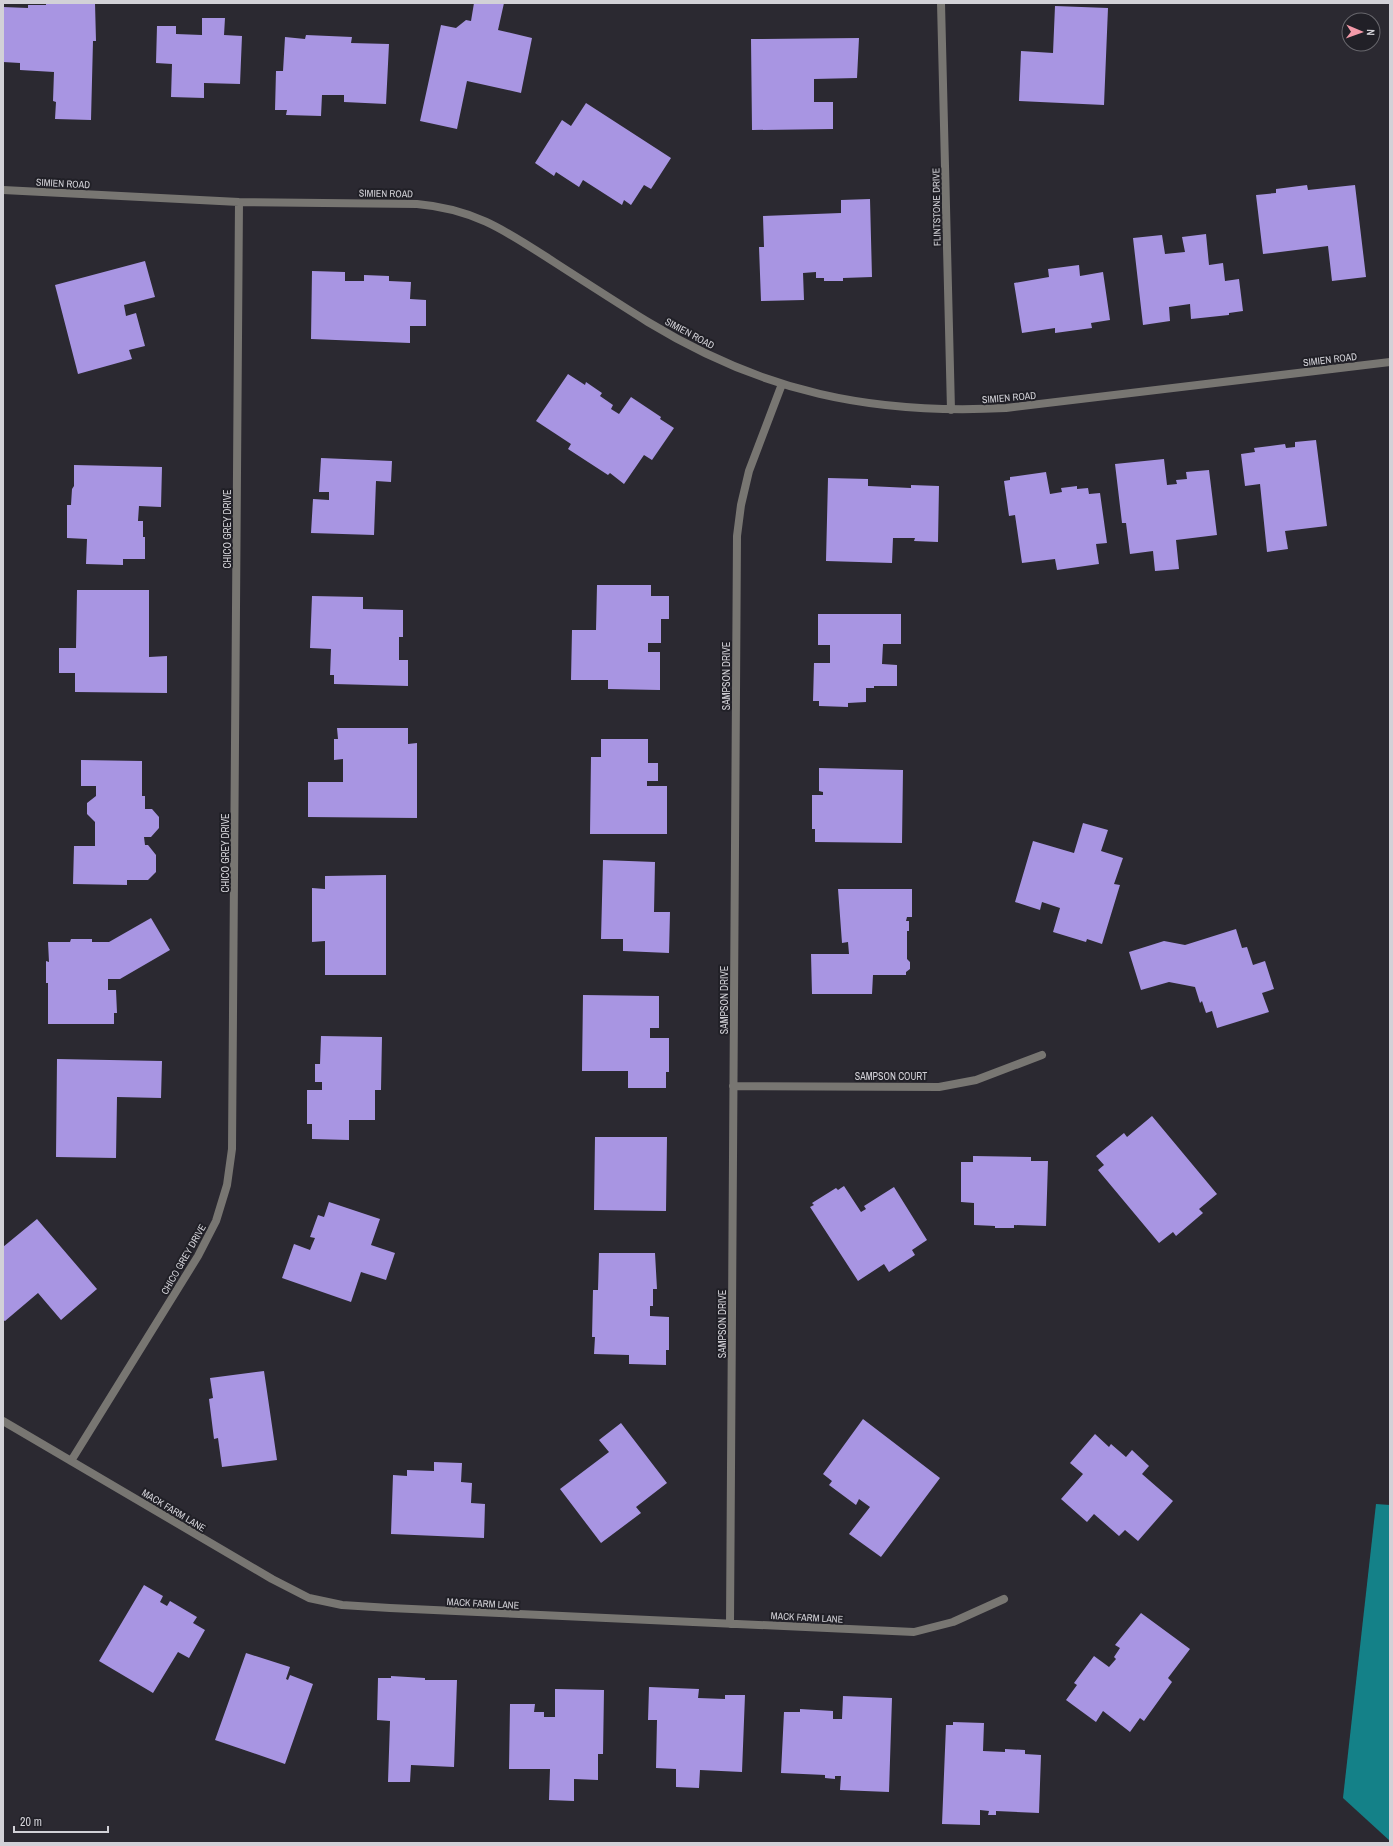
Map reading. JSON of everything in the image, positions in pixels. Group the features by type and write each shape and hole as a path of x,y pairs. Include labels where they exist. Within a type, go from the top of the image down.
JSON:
{"street":[{"name":"FLINTSTONE DRIVE","path":"941,3 951,410"},
{"name":"SIMIEN ROAD","path":"3,190 239,202 417,204 445,208 471,215 491,223 680,341 731,365 782,384 824,395 866,403 909,408 951,410 1006,408 1390,362"},
{"name":"CHICO GREY DRIVE","path":"71,1461 198,1256 216,1221 226,1185 232,1149 239,202"},
{"name":"SAMPSON DRIVE","path":"730,1624 737,536 741,505 748,471 782,384"},
{"name":"SAMPSON COURT","path":"733,1086 939,1087 976,1080 1042,1055"},
{"name":"MACK FARM LANE","path":"3,1421 272,1580 309,1598 342,1605 914,1632 953,1622 1004,1599"}],"water":[{"path":"1376,1504 1390,1505 1390,1841 1343,1798"}],"building":[{"path":"46,3 95,3 96,41 93,41 91,120 55,119 56,102 53,101 54,72 20,70 20,63 3,62 3,7 28,8 28,5 46,5"},
{"path":"474,3 504,3 498,30 532,38 521,93 467,81 457,129 420,121 441,25 456,28 466,20 471,21"},
{"path":"1055,6 1108,8 1104,105 1019,101 1021,51 1053,53"},
{"path":"202,18 225,18 224,35 242,36 240,84 204,83 204,98 171,97 172,64 156,63 157,26 176,26 176,34 202,35"},
{"path":"306,35 352,37 351,43 389,44 386,104 344,102 344,95 322,95 321,116 286,115 287,110 275,110 276,71 283,71 285,37 305,39"},
{"path":"859,38 857,78 814,79 814,102 833,102 833,129 752,130 751,39"},
{"path":"586,103 671,158 651,189 644,185 631,205 624,200 622,205 583,180 579,187 556,172 554,176 535,163 562,120 571,126"},
{"path":"1307,185 1308,190 1355,185 1366,277 1332,281 1328,246 1263,254 1256,195 1276,193 1276,189"},
{"path":"870,199 872,277 843,278 843,281 824,281 824,278 816,278 816,272 803,273 804,300 761,301 759,247 764,247 763,216 841,213 841,200"},
{"path":"1206,234 1209,265 1223,263 1225,281 1239,279 1243,311 1229,313 1229,315 1191,319 1190,304 1169,307 1170,321 1143,325 1133,238 1162,235 1165,254 1185,252 1182,237"},
{"path":"145,261 155,297 124,305 126,316 136,313 145,346 129,350 132,359 78,374 55,285"},
{"path":"1079,265 1080,276 1103,272 1110,320 1091,323 1092,328 1055,333 1055,328 1022,333 1014,283 1049,277 1048,269"},
{"path":"312,271 345,272 345,281 364,281 364,275 389,276 389,281 411,282 410,299 426,300 426,326 410,326 410,343 311,339"},
{"path":"568,374 585,385 586,382 602,393 600,396 613,405 611,409 619,414 631,397 661,417 660,419 674,428 652,460 644,455 624,484 610,473 608,475 568,449 571,444 536,421"},
{"path":"1316,440 1327,526 1285,531 1288,549 1267,552 1260,484 1245,486 1241,454 1255,452 1254,448 1285,444 1286,448 1295,447 1295,442"},
{"path":"321,458 392,461 391,482 376,481 374,535 311,533 313,499 329,500 329,492 319,492"},
{"path":"1164,459 1167,485 1177,484 1176,480 1187,479 1186,472 1209,470 1217,535 1176,540 1179,569 1155,571 1153,551 1130,554 1126,523 1122,523 1115,464"},
{"path":"74,465 162,467 161,507 139,506 138,521 143,521 145,559 123,559 123,565 86,564 87,539 67,538 67,505 71,505 72,489 74,486"},
{"path":"1046,472 1050,494 1062,492 1061,488 1077,486 1077,489 1088,488 1089,494 1100,493 1107,543 1096,544 1099,564 1057,570 1055,559 1022,563 1015,515 1009,516 1004,481 1010,480 1010,477"},
{"path":"828,478 868,479 868,486 911,488 911,485 939,486 938,542 914,541 915,538 893,538 892,563 826,561"},
{"path":"597,585 651,585 651,596 669,596 669,619 661,619 661,643 648,643 648,652 660,652 660,690 608,689 608,680 571,680 572,630 596,630"},
{"path":"77,590 149,590 149,657 167,656 167,693 75,692 75,673 59,673 59,648 76,648"},
{"path":"312,596 363,597 363,609 403,610 403,637 399,637 399,660 408,660 408,686 334,684 334,675 330,675 331,649 310,648"},
{"path":"818,614 901,614 901,644 883,644 882,664 897,665 897,686 874,686 874,688 866,688 866,702 848,703 848,707 819,706 819,701 813,701 814,663 830,663 830,645 818,645"},
{"path":"337,728 408,728 408,744 417,743 417,818 308,817 308,782 343,782 343,759 334,760 334,739 338,739"},
{"path":"601,739 648,739 648,763 658,763 658,781 647,781 647,786 667,786 667,834 590,834 591,757 601,757"},
{"path":"81,760 142,761 142,796 145,796 145,809 152,809 159,817 159,828 151,837 144,837 145,845 148,845 156,855 156,872 148,880 127,880 127,885 73,884 74,846 95,846 95,822 87,814 87,803 96,796 96,786 81,786"},
{"path":"819,768 903,770 902,843 815,842 815,829 812,829 812,795 823,795 823,792 819,791"},
{"path":"1083,823 1108,830 1101,851 1123,858 1114,884 1120,885 1102,944 1087,939 1086,942 1053,932 1060,908 1042,902 1040,910 1015,902 1033,841 1074,853"},
{"path":"603,860 655,862 654,912 670,912 669,953 623,951 623,939 601,939"},
{"path":"386,875 386,975 325,975 325,941 312,942 312,888 325,889 325,876"},
{"path":"838,889 912,889 912,917 907,917 906,921 909,921 909,931 907,931 907,959 910,962 910,969 906,972 906,975 873,975 872,994 812,994 811,954 849,954 848,942 842,943"},
{"path":"151,918 170,950 120,979 108,979 108,990 116,990 117,1013 114,1013 114,1024 48,1024 48,983 46,983 46,961 49,962 48,942 70,942 71,939 92,939 92,942 109,942"},
{"path":"1236,929 1242,948 1247,947 1253,965 1265,961 1274,989 1262,993 1269,1012 1217,1028 1212,1011 1206,1013 1202,1001 1200,1003 1195,987 1169,982 1141,990 1129,952 1164,941 1185,945"},
{"path":"583,995 659,996 659,1028 650,1028 650,1038 669,1038 669,1072 666,1072 666,1088 628,1088 628,1071 582,1071"},
{"path":"321,1036 382,1037 381,1090 375,1090 375,1120 349,1120 349,1140 312,1139 312,1124 307,1124 307,1090 322,1090 322,1082 315,1082 315,1064 320,1064"},
{"path":"57,1059 162,1061 161,1098 117,1097 116,1158 56,1157"},
{"path":"1152,1116 1217,1194 1199,1209 1203,1213 1176,1236 1173,1232 1159,1243 1098,1170 1104,1165 1096,1156 1124,1133 1127,1137"},
{"path":"595,1137 667,1137 666,1211 594,1210"},
{"path":"973,1156 1031,1157 1031,1161 1048,1161 1046,1226 1014,1225 1014,1228 995,1228 995,1226 974,1225 974,1203 961,1202 961,1162 973,1162"},
{"path":"844,1186 861,1212 866,1209 864,1206 894,1187 927,1240 912,1250 915,1255 889,1272 884,1264 858,1281 810,1207 814,1205 812,1203 836,1188 838,1190"},
{"path":"329,1202 380,1219 371,1245 395,1253 386,1280 361,1272 351,1302 282,1278 294,1244 310,1250 315,1238 310,1237 318,1215 324,1217"},
{"path":"37,1219 97,1289 61,1320 38,1293 5,1321 3,1320 3,1247"},
{"path":"599,1253 655,1253 657,1289 653,1289 653,1306 650,1306 650,1316 669,1317 669,1350 666,1350 666,1365 629,1364 629,1355 594,1354 595,1337 592,1337 593,1290 598,1290"},
{"path":"264,1371 277,1460 222,1467 218,1438 214,1439 209,1399 213,1398 210,1378"},
{"path":"863,1419 940,1478 881,1557 849,1534 870,1507 859,1499 856,1505 829,1485 832,1481 823,1474"},
{"path":"621,1423 667,1483 636,1507 641,1513 601,1543 560,1489 609,1452 599,1440"},
{"path":"1095,1434 1109,1447 1111,1444 1126,1457 1132,1450 1149,1466 1142,1474 1173,1501 1138,1541 1125,1530 1119,1536 1094,1514 1087,1522 1061,1499 1083,1474 1070,1463"},
{"path":"434,1462 462,1463 461,1482 472,1483 471,1503 485,1504 484,1538 391,1534 393,1475 407,1476 407,1470 434,1471"},
{"path":"144,1585 163,1596 160,1602 167,1606 170,1601 197,1617 193,1623 205,1630 189,1658 178,1652 153,1693 99,1661"},
{"path":"1141,1613 1190,1649 1168,1678 1172,1682 1144,1721 1140,1718 1130,1732 1103,1711 1096,1722 1066,1700 1077,1685 1074,1683 1094,1656 1109,1667 1116,1659 1114,1657 1120,1648 1115,1645"},
{"path":"246,1653 290,1667 286,1679 288,1680 290,1675 313,1684 285,1764 215,1740"},
{"path":"391,1676 425,1678 425,1680 457,1680 454,1767 411,1765 410,1782 388,1782 390,1721 377,1720 378,1678 391,1678"},
{"path":"649,1687 699,1689 698,1698 725,1699 725,1695 745,1695 742,1772 700,1770 699,1788 676,1787 676,1769 656,1768 657,1720 648,1720"},
{"path":"555,1689 604,1690 603,1754 598,1754 598,1780 574,1779 574,1801 549,1800 550,1769 509,1769 510,1704 535,1704 534,1712 544,1712 544,1717 555,1717"},
{"path":"843,1696 892,1698 889,1792 840,1790 841,1776 835,1776 835,1779 825,1778 825,1775 781,1773 784,1712 800,1712 800,1709 833,1711 833,1719 842,1719"},
{"path":"953,1722 984,1723 983,1751 1005,1752 1005,1749 1025,1750 1025,1754 1041,1755 1039,1813 996,1811 996,1815 988,1815 989,1811 980,1810 980,1825 942,1824 946,1725 953,1725"}]}
